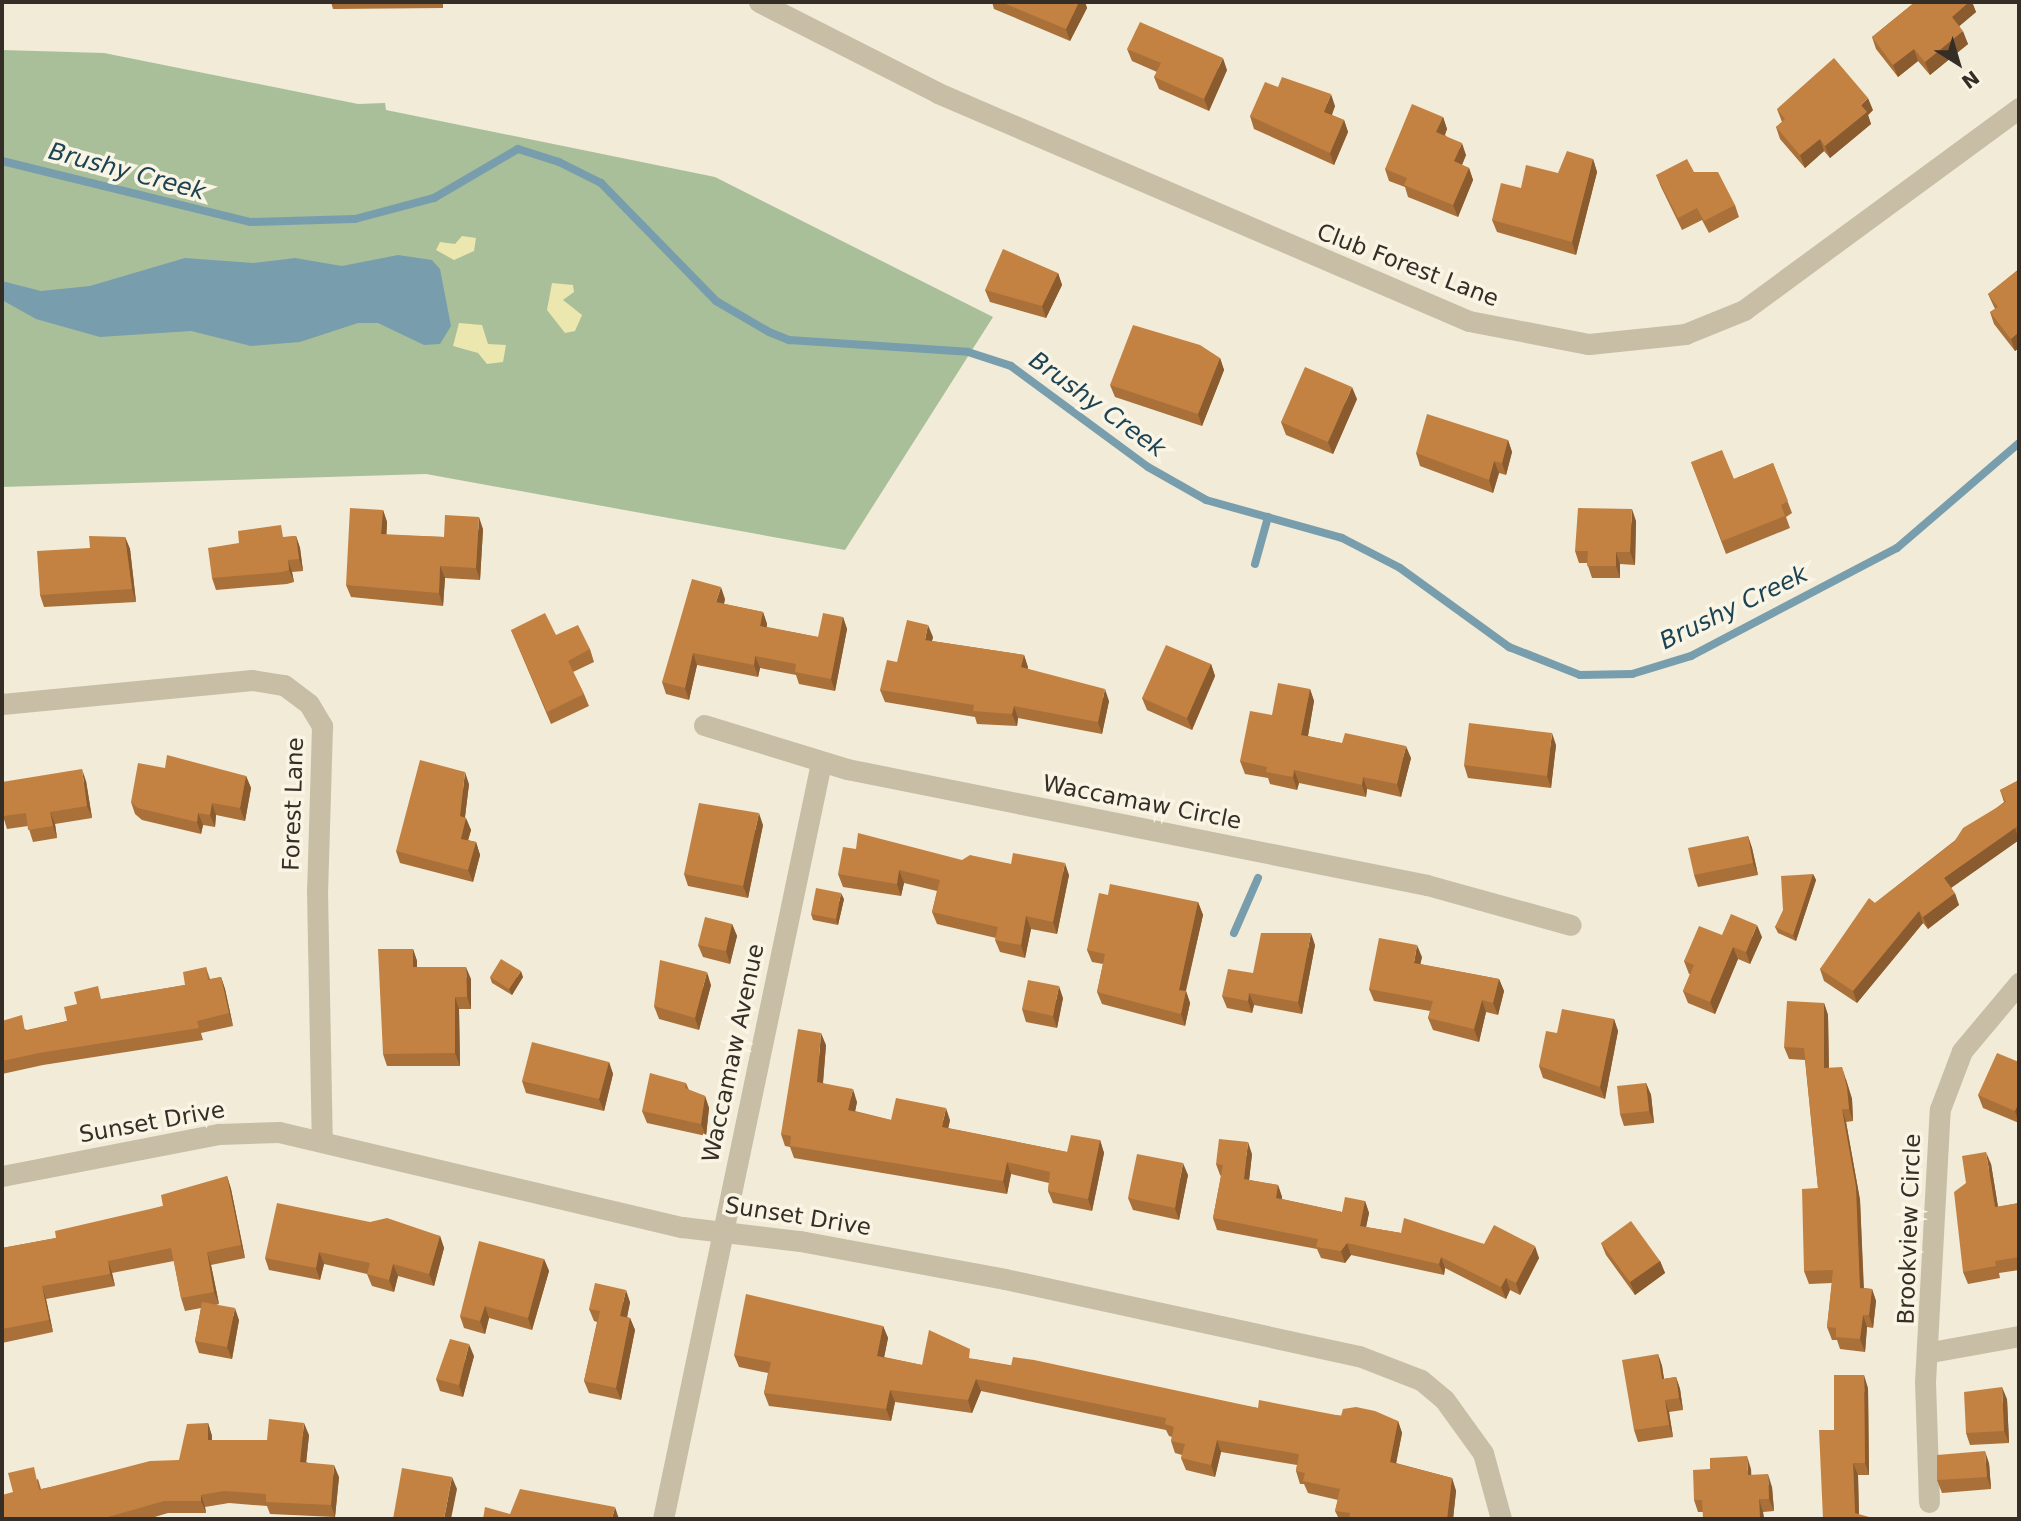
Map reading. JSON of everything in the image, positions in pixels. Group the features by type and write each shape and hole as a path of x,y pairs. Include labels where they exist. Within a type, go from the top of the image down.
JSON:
{"street":[{"name":"Club Forest Lane","path":"759,2 938,93 1456,316 1530,337 1589,344 1685,334 1745,310 2019,108"},
{"name":"Forest Lane","path":"2,704 252,680 284,685 309,704 322,726 317,890 323,1140"},
{"name":"Waccamaw Circle","path":"705,725 821,763 1427,886 1572,925"},
{"name":"Waccamaw Avenue","path":"663,1519 821,763"},
{"name":"Brookview Circle","path":"1929,1502 1925,1382 1931,1352 1940,1109 1962,1051 2019,984"},
{"name":"Sunset Drive","path":"2,1176 219,1134 279,1132 323,1140 682,1227 723,1230 1005,1279 1391,1366 1421,1380 1465,1423 1483,1453 1501,1519"},
{"path":"1931,1352 2019,1336"}],"green space":[{"path":"2,50 104,53 358,104 385,103 386,110 715,177 993,317 845,550 426,474 2,487"}],"sand":[{"path":"462,236 476,238 474,251 454,260 436,250 440,242 455,244"},
{"path":"552,283 573,285 574,292 563,300 582,315 575,331 565,333 547,310"},
{"path":"459,323 482,325 488,344 506,345 503,362 487,364 478,353 453,346"}],"water":[{"path":"398,255 432,260 440,269 451,326 440,344 424,345 378,323 358,323 300,342 251,346 191,331 100,337 36,319 2,300 2,281 41,291 90,286 185,258 253,263 295,258 342,266"}],"building":[{"path":"1001,2 1079,2 1066,29"},
{"path":"1915,2 1969,2 1952,17 1963,31 1925,62 1914,49 1893,65 1872,37"},
{"path":"1140,22 1223,58 1204,99 1154,77 1161,63 1127,49"},
{"path":"1834,58 1868,98 1861,105 1867,112 1825,146 1820,139 1800,155 1776,127 1785,119 1777,109"},
{"path":"1282,77 1331,94 1324,112 1344,120 1330,153 1250,116 1265,82 1278,87"},
{"path":"1412,104 1443,117 1436,132 1462,143 1454,161 1469,168 1453,205 1404,185 1407,178 1385,169"},
{"path":"1567,151 1593,159 1572,242 1492,220 1501,183 1521,188 1526,165 1558,173"},
{"path":"1687,159 1694,172 1718,172 1735,205 1704,221 1697,208 1678,218 1656,175"},
{"path":"1003,249 1058,273 1042,306 985,290"},
{"path":"2019,269 2019,332 2011,339 1990,312 1998,307 1988,294"},
{"path":"1133,325 1200,345 1220,358 1198,414 1110,385"},
{"path":"1305,367 1352,387 1328,442 1281,422"},
{"path":"1427,414 1508,440 1502,463 1494,461 1489,480 1416,453"},
{"path":"1722,450 1734,479 1773,463 1788,501 1781,505 1785,516 1722,541 1691,462"},
{"path":"350,508 383,510 381,534 444,537 445,515 479,517 476,568 440,566 439,593 346,585"},
{"path":"1578,508 1632,509 1630,552 1616,552 1616,566 1587,566 1588,551 1575,551"},
{"path":"281,525 283,537 296,536 299,559 288,560 289,570 212,578 208,548 239,543 238,531"},
{"path":"89,536 125,537 132,589 40,595 37,551 90,548"},
{"path":"692,579 721,587 716,602 763,612 760,626 818,637 823,613 843,617 831,679 795,672 796,664 755,656 754,665 693,653 685,688 662,682"},
{"path":"545,613 556,635 578,625 590,649 568,661 584,694 547,712 511,630"},
{"path":"907,620 928,625 925,640 1024,655 1021,667 1105,689 1098,722 1014,706 1012,714 973,711 974,705 880,690 887,660 897,662"},
{"path":"1166,645 1211,664 1187,718 1142,698"},
{"path":"1278,683 1310,689 1301,735 1342,743 1345,733 1406,746 1397,784 1363,777 1362,785 1294,770 1293,777 1266,772 1267,767 1240,761 1250,711 1272,715"},
{"path":"1469,723 1552,733 1547,776 1464,765"},
{"path":"167,755 246,776 240,808 212,803 210,815 198,813 197,822 138,808 131,802 138,763 165,768"},
{"path":"420,760 465,772 460,816 466,818 461,839 476,842 468,870 396,851"},
{"path":"82,769 87,806 50,812 53,826 28,830 26,813 3,816 2,782"},
{"path":"2019,780 2019,825 1944,878 1955,893 1923,917 1919,911 1853,991 1820,969 1869,898 1875,903 1954,842 1963,828 2006,802 2000,790"},
{"path":"699,803 759,813 743,886 684,874"},
{"path":"858,833 962,860 970,855 1011,864 1013,853 1065,863 1053,922 1026,916 1021,945 995,940 998,927 932,912 940,880 899,870 897,884 838,874 843,847 856,849"},
{"path":"1748,836 1753,863 1694,875 1688,848"},
{"path":"1813,874 1793,935 1775,927 1783,910 1781,876"},
{"path":"1110,884 1198,902 1179,990 1186,991 1181,1014 1097,992 1105,954 1087,950 1099,893 1108,895"},
{"path":"816,888 841,893 836,919 811,914"},
{"path":"1731,914 1757,925 1746,952 1733,947 1710,1002 1683,991 1694,965 1684,961 1699,926 1722,935"},
{"path":"705,917 732,924 726,951 698,945"},
{"path":"1261,933 1311,933 1298,1002 1249,993 1248,1001 1222,996 1228,969 1253,973"},
{"path":"1379,938 1417,945 1414,963 1499,979 1493,1003 1482,1000 1474,1029 1428,1018 1433,1001 1369,989"},
{"path":"378,949 413,949 413,967 466,967 467,997 455,997 455,1053 383,1054"},
{"path":"501,959 521,971 509,989 490,977"},
{"path":"660,960 707,972 695,1018 654,1006"},
{"path":"206,967 208,980 221,977 229,1013 197,1021 199,1028 2,1061 2,1021 22,1015 25,1031 67,1021 64,1007 77,1004 74,992 98,986 101,999 185,985 183,972"},
{"path":"1028,980 1059,986 1053,1016 1022,1009"},
{"path":"1787,1001 1824,1003 1824,1068 1842,1067 1847,1087 1849,1109 1842,1109 1856,1187 1860,1288 1872,1289 1869,1315 1863,1315 1860,1339 1836,1337 1836,1328 1827,1327 1833,1270 1804,1271 1802,1189 1818,1188 1804,1048 1784,1047"},
{"path":"1562,1009 1614,1019 1600,1087 1539,1066 1546,1031 1557,1033"},
{"path":"798,1029 821,1033 817,1082 853,1089 848,1110 891,1120 896,1098 946,1108 942,1127 1067,1152 1071,1135 1100,1140 1088,1199 1048,1191 1050,1172 1007,1162 1003,1181 790,1146 791,1136 781,1134"},
{"path":"532,1042 609,1062 599,1099 522,1081"},
{"path":"1997,1053 2019,1062 2019,1102 2015,1111 1978,1095"},
{"path":"650,1073 686,1083 685,1088 705,1096 701,1124 642,1111"},
{"path":"1646,1083 1649,1111 1620,1114 1617,1086"},
{"path":"1219,1139 1248,1142 1244,1179 1278,1185 1276,1198 1342,1212 1345,1197 1365,1201 1360,1226 1401,1233 1404,1218 1484,1244 1494,1225 1535,1246 1516,1283 1506,1278 1501,1287 1441,1257 1439,1264 1347,1243 1341,1251 1316,1247 1318,1239 1213,1218 1223,1165 1216,1164"},
{"path":"1986,1152 1995,1207 2019,1203 2019,1257 1995,1261 1996,1266 1963,1272 1954,1192 1966,1183 1962,1156"},
{"path":"1137,1154 1183,1163 1175,1208 1128,1198"},
{"path":"227,1176 241,1245 207,1252 214,1292 181,1298 171,1248 108,1261 110,1274 42,1286 49,1320 2,1329 2,1248 56,1238 55,1231 163,1206 161,1195"},
{"path":"277,1203 370,1222 387,1218 440,1236 429,1274 393,1264 389,1280 367,1274 370,1263 319,1252 316,1268 265,1258"},
{"path":"1631,1221 1660,1261 1630,1282 1601,1243"},
{"path":"479,1241 544,1259 528,1318 485,1306 480,1321 460,1316"},
{"path":"595,1283 626,1290 620,1316 630,1318 616,1388 584,1381 600,1311 589,1309"},
{"path":"746,1294 883,1326 877,1356 922,1365 929,1330 970,1349 969,1358 1011,1366 1013,1357 1034,1360 1258,1408 1259,1400 1341,1416 1343,1409 1356,1407 1375,1411 1398,1421 1390,1462 1452,1478 1447,1519 1349,1519 1350,1513 1335,1511 1340,1489 1303,1481 1305,1473 1296,1471 1299,1454 1217,1440 1211,1465 1181,1458 1185,1444 1171,1441 1174,1427 1165,1424 1166,1418 976,1379 968,1400 890,1390 886,1409 764,1393 771,1362 734,1355"},
{"path":"202,1302 235,1308 227,1347 195,1341"},
{"path":"450,1339 469,1344 459,1385 436,1379"},
{"path":"1658,1354 1662,1379 1676,1377 1679,1398 1665,1400 1669,1425 1634,1430 1622,1360"},
{"path":"1834,1375 1864,1375 1865,1463 1853,1463 1855,1513 1876,1519 1823,1519 1819,1430 1834,1430"},
{"path":"2002,1387 2004,1431 1966,1433 1964,1392"},
{"path":"269,1419 304,1423 300,1462 334,1465 331,1505 266,1502 266,1494 224,1491 201,1495 201,1501 164,1501 101,1519 2,1519 2,1495 13,1492 8,1473 34,1467 39,1490 150,1461 179,1460 187,1424 208,1423 208,1440 267,1440"},
{"path":"1985,1451 1987,1477 1937,1480 1937,1455"},
{"path":"1747,1456 1748,1475 1768,1474 1769,1499 1759,1499 1760,1519 1703,1519 1702,1500 1694,1500 1693,1470 1710,1469 1710,1458"},
{"path":"402,1468 452,1477 444,1519 393,1519"},
{"path":"520,1489 615,1507 612,1519 483,1519 485,1507 510,1514"}],"waterway":[{"name":"Brushy Creek","path":"2,161 250,222 355,219 434,198 518,149 559,162 601,183 716,301 769,332 789,340 968,352 1011,366 1148,467 1206,500 1342,538 1400,568 1509,647 1580,675 1632,674 1691,656 1897,548 2019,443"},
{"path":"1255,564 1268,517"},
{"path":"1234,933 1258,878"}]}
